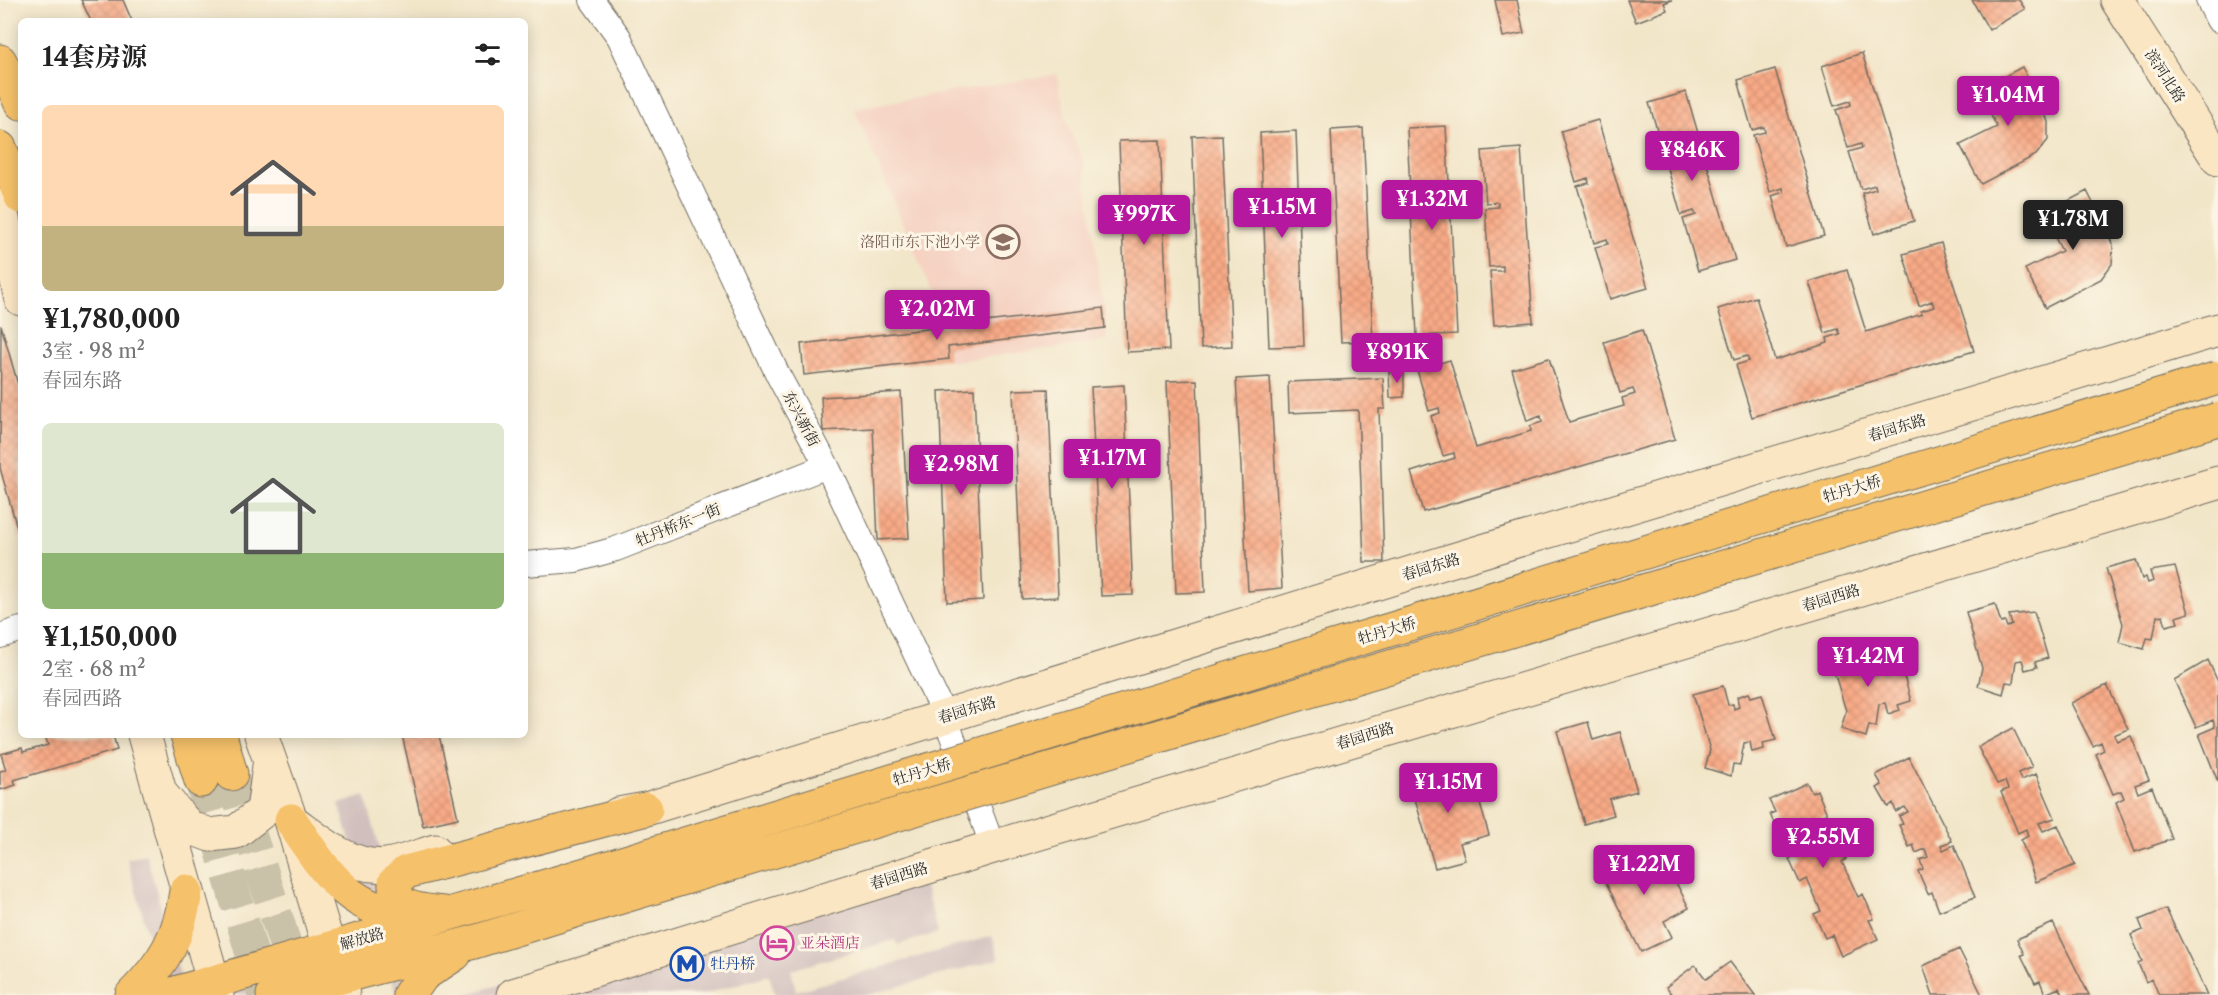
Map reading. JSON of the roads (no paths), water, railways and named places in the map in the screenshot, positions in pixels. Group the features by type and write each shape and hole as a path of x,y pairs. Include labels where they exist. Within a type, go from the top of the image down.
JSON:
{"main road":[{"path":"0,61 18,97"},
{"path":"0,148 18,190"},
{"name":"牡丹大桥","path":"562,898 2218,378"},
{"path":"562,898 2218,419"},
{"path":"189,738 216,778 220,738"},
{"path":"449,914 408,908 398,901 394,892 395,882 406,872 646,809"},
{"path":"291,820 321,867 358,901 395,916 449,914"},
{"path":"132,995 166,955 183,915 186,891"},
{"name":"解放路","path":"168,995 337,974 449,914 562,898"},
{"name":"解放路","path":"273,995 337,974 474,942 562,898"},
{"path":"409,995 423,975 474,942"},
{"path":"439,995 439,981 448,965 474,942"}],"street":[{"name":"东兴新街","path":"592,0 619,37 778,375 826,466 945,717 993,847"},
{"name":"滨河北路","path":"2116,0 2217,158"},
{"path":"2208,0 2218,20"},
{"path":"0,206 18,286"},
{"name":"春园东路","path":"291,820 325,844 360,864 384,865 504,832 646,809 1446,562 2218,330"},
{"name":"牡丹桥东一街","path":"528,564 576,560 616,549 826,466"},
{"name":"春园西路","path":"513,995 993,847 2218,483"},
{"path":"0,636 18,630"},
{"path":"145,738 215,988"},
{"path":"159,791 189,827 210,835 236,832 263,811 266,748"},
{"path":"266,748 291,820 337,974"}],"tunnel":[{"path":"231,774 299,988"},
{"path":"201,781 264,995"}],"place":[{"name":"洛阳市东下池小学","path":"1003,242"},
{"name":"亚朵酒店","path":"777,943"},
{"name":"牡丹桥","path":"687,964"}]}
